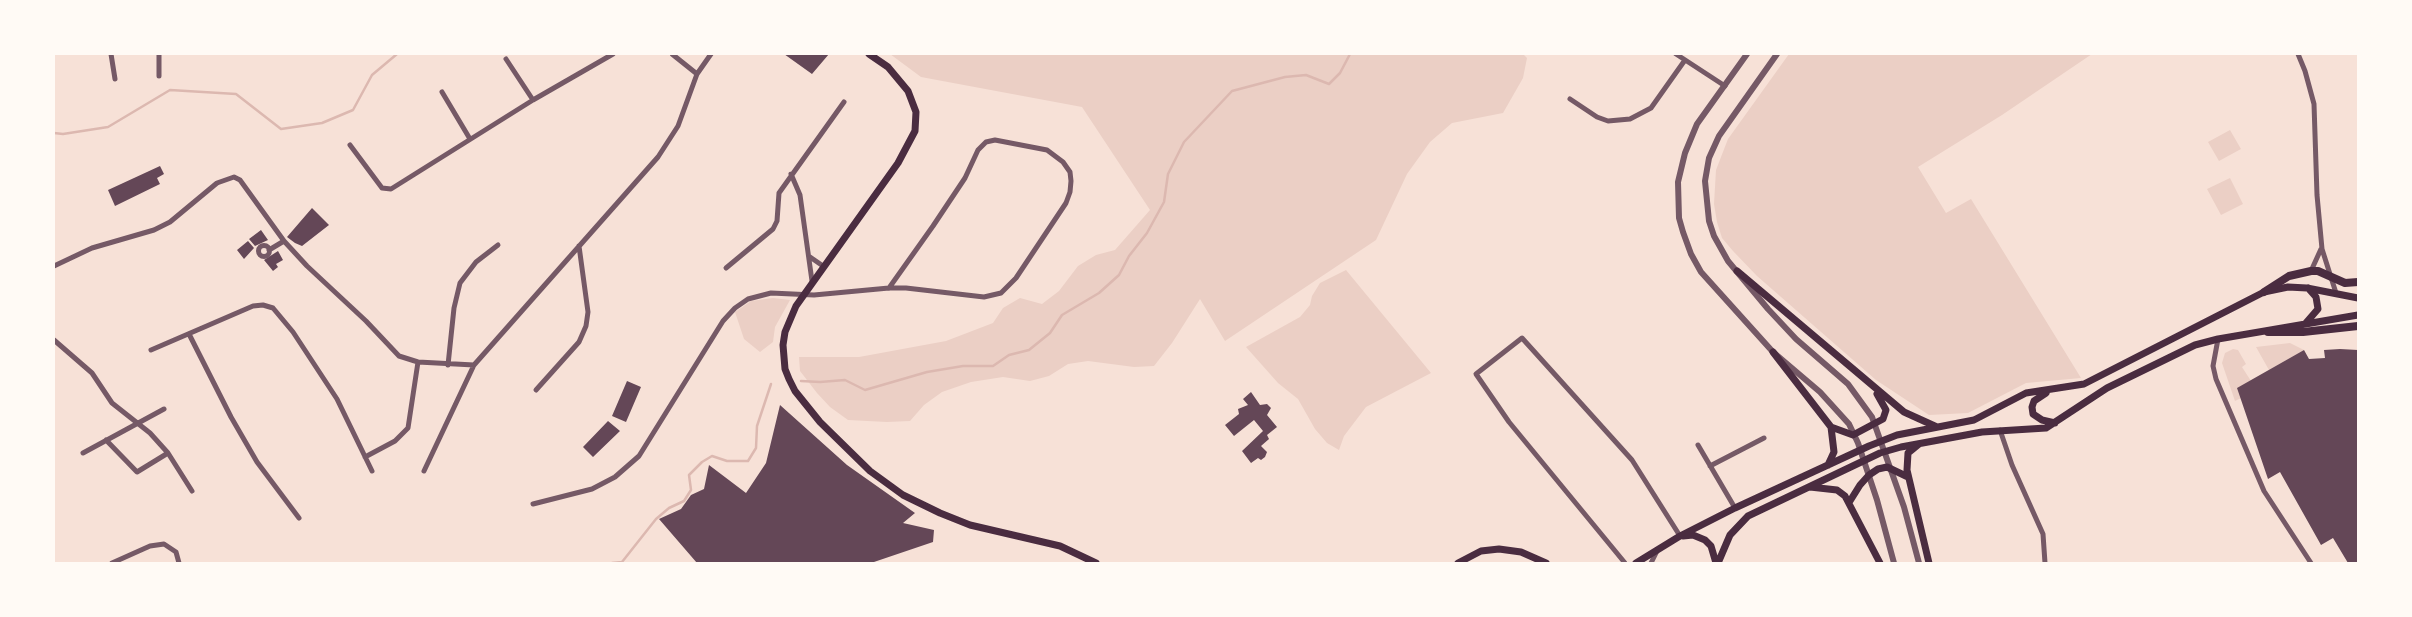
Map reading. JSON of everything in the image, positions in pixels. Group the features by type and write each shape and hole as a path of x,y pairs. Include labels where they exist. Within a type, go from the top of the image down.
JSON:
{"main road":[{"path":"869,54 888,67 908,91 916,112 915,131 898,163 796,306 785,332 783,345 785,369 788,379 795,391 820,422 870,471 903,495 940,513 977,527 1060,546 1096,563"},
{"path":"1737,271 1904,412 1937,427"},
{"path":"1636,563 1680,536 1735,508 1896,435 1974,420 2026,394 2084,384 2264,292 2289,276 2318,271 2345,283 2358,282"},
{"path":"2264,292 2288,287 2307,288 2358,298"},
{"path":"2305,324 2315,315 2318,309 2316,297 2307,288"},
{"path":"1717,563 1730,535 1748,516 1880,453 1921,443 2000,430 2038,430 2055,424 2108,388 2184,350 2218,339 2268,332 2358,315"},
{"path":"2268,332 2330,330 2358,326"},
{"path":"1773,352 1831,427 1834,452 1827,466"},
{"path":"1831,427 1853,435 1882,419 1886,410 1872,386"},
{"path":"2048,391 2034,401 2032,408 2037,418 2055,424"},
{"path":"1921,443 1908,453 1908,477 1928,563"},
{"path":"1850,501 1860,485 1878,469 1887,467 1908,477"},
{"path":"1808,487 1836,490 1850,501 1880,563"},
{"path":"1680,536 1693,535 1705,540 1711,546 1717,563"},
{"path":"1458,563 1481,551 1499,549 1521,552 1546,563"}],"street":[{"path":"111,54 115,79"},
{"path":"159,54 159,76"},
{"path":"350,145 382,188 391,189 533,100 613,54"},
{"path":"672,54 697,74"},
{"path":"424,472 474,364 668,144 678,126 697,74 711,54"},
{"path":"1676,54 1725,86"},
{"path":"1747,54 1690,137 1678,182 1679,218 1686,243 1701,272 1773,352 1820,392 1849,424 1858,443 1877,500 1894,563"},
{"path":"1777,54 1719,136 1709,158 1705,181 1709,221 1724,254 1768,310 1796,339 1857,395 1872,417 1904,507 1919,563"},
{"path":"2298,54 2314,104 2317,195 2322,248 2336,293"},
{"path":"506,59 533,100"},
{"path":"1570,100 1597,117 1608,121 1630,119 1651,108 1685,60"},
{"path":"442,92 470,140"},
{"path":"726,268 774,229 778,214 777,198 791,174 844,102"},
{"path":"533,504 592,489 614,477 639,456 723,321 735,308 748,299 772,293 803,295 889,288 984,297 1001,293 1016,278 1066,203 1070,192 1070,172 1063,162 1047,150 995,140 986,142 978,150 965,178 889,288"},
{"path":"791,174 800,196 812,281"},
{"path":"54,266 92,248 162,226 170,222 218,183 234,178 240,180 284,240 307,266 366,321 399,356 418,362 448,365 474,364"},
{"path":"269,250 284,240"},
{"path":"448,365 454,308 460,283 476,262 498,245"},
{"path":"536,390 579,342 586,326 588,312 579,246"},
{"path":"2311,271 2322,248"},
{"path":"570,256 581,262"},
{"path":"810,257 823,266"},
{"path":"789,295 796,306"},
{"path":"151,350 253,306 263,305 273,308 289,326 337,399 372,471"},
{"path":"189,334 235,424 257,462 299,518"},
{"path":"1625,563 1509,422 1476,374 1522,338 1632,460 1680,536"},
{"path":"2218,339 2213,366 2216,379 2264,491 2311,563"},
{"path":"54,340 92,373 112,403 138,423 168,453 192,491"},
{"path":"365,457 395,442 408,428 418,362"},
{"path":"83,453 164,409"},
{"path":"2000,430 2012,465 2043,534 2045,563"},
{"path":"1710,466 1764,438"},
{"path":"106,440 137,472 168,453"},
{"path":"1698,444 1735,508"},
{"path":"112,563 150,546 164,544 176,552 179,563"},
{"path":"1651,563 1658,549"}],"shaded area":[{"path":"890,54 1523,54 1527,58 1523,78 1503,113 1452,123 1430,142 1407,174 1376,240 1225,341 1200,299 1172,343 1154,366 1134,367 1088,361 1068,364 1049,376 1030,381 1003,377 971,382 942,392 924,405 910,421 848,420 830,407 817,393 800,371 799,357 859,357 946,341 993,323 1003,308 1020,298 1042,304 1059,291 1078,266 1096,255 1115,250 1150,210 1082,107 921,77"},
{"path":"1789,54 2092,54 2002,115 1918,167 1946,213 1971,199 2081,378 2026,383 1968,413 1929,415 1876,380 1757,276 1733,251 1722,238 1717,222 1714,204 1716,170 1728,139"},
{"path":"2230,130 2241,149 2219,161 2208,142"},
{"path":"2230,178 2243,204 2221,215 2207,189"},
{"path":"1346,270 1431,373 1366,407 1344,436 1339,450 1327,443 1315,429 1298,399 1278,383 1246,347 1300,317 1310,305 1312,296 1320,283"},
{"path":"773,298 790,300 775,327 773,342 760,352 744,339 735,312 751,301"},
{"path":"2290,343 2304,350 2269,370 2256,347"},
{"path":"2233,349 2238,350 2246,364 2242,367 2251,381 2241,398 2235,401 2222,363 2225,353"}],"building":[{"path":"784,54 829,54 812,74"},
{"path":"160,166 164,174 157,178 160,184 115,206 108,190"},
{"path":"312,208 329,225 302,246 287,237"},
{"path":"261,230 268,240 255,246 249,239"},
{"path":"248,241 254,248 244,259 237,250"},
{"path":"278,251 283,260 276,264 278,267 273,271 264,260"},
{"path":"2304,350 2309,359 2325,358 2324,350 2358,350 2358,563 2348,563 2333,538 2321,545 2280,472 2268,479 2237,388"},
{"path":"627,381 641,387 626,422 612,416"},
{"path":"1251,392 1260,405 1267,404 1271,408 1267,415 1277,427 1267,435 1269,439 1261,446 1267,452 1265,457 1261,460 1258,458 1251,463 1242,451 1263,431 1254,420 1234,436 1225,425 1239,414 1238,409 1248,405 1243,399"},
{"path":"780,405 847,465 915,513 903,523 934,530 933,542 871,563 697,563 659,519 681,509 691,495 704,489 709,465 746,493 766,463"},
{"path":"608,421 620,431 593,457 583,447"}],"waterway":[{"path":"54,133 63,134 108,127 170,90 236,94 281,129 322,123 353,110 372,75 397,54"},
{"path":"801,381 845,380 865,390 927,372 963,366 993,366 1009,355 1029,350 1050,333 1062,315 1099,293 1119,275 1129,256 1147,233 1164,202 1168,174 1184,142 1232,91 1285,77 1306,75 1329,84 1340,73 1350,54"},
{"path":"612,563 622,562 656,519 669,508 684,501 691,490 689,475 702,462 712,456 727,461 748,461 756,448 757,426 771,384"}]}
